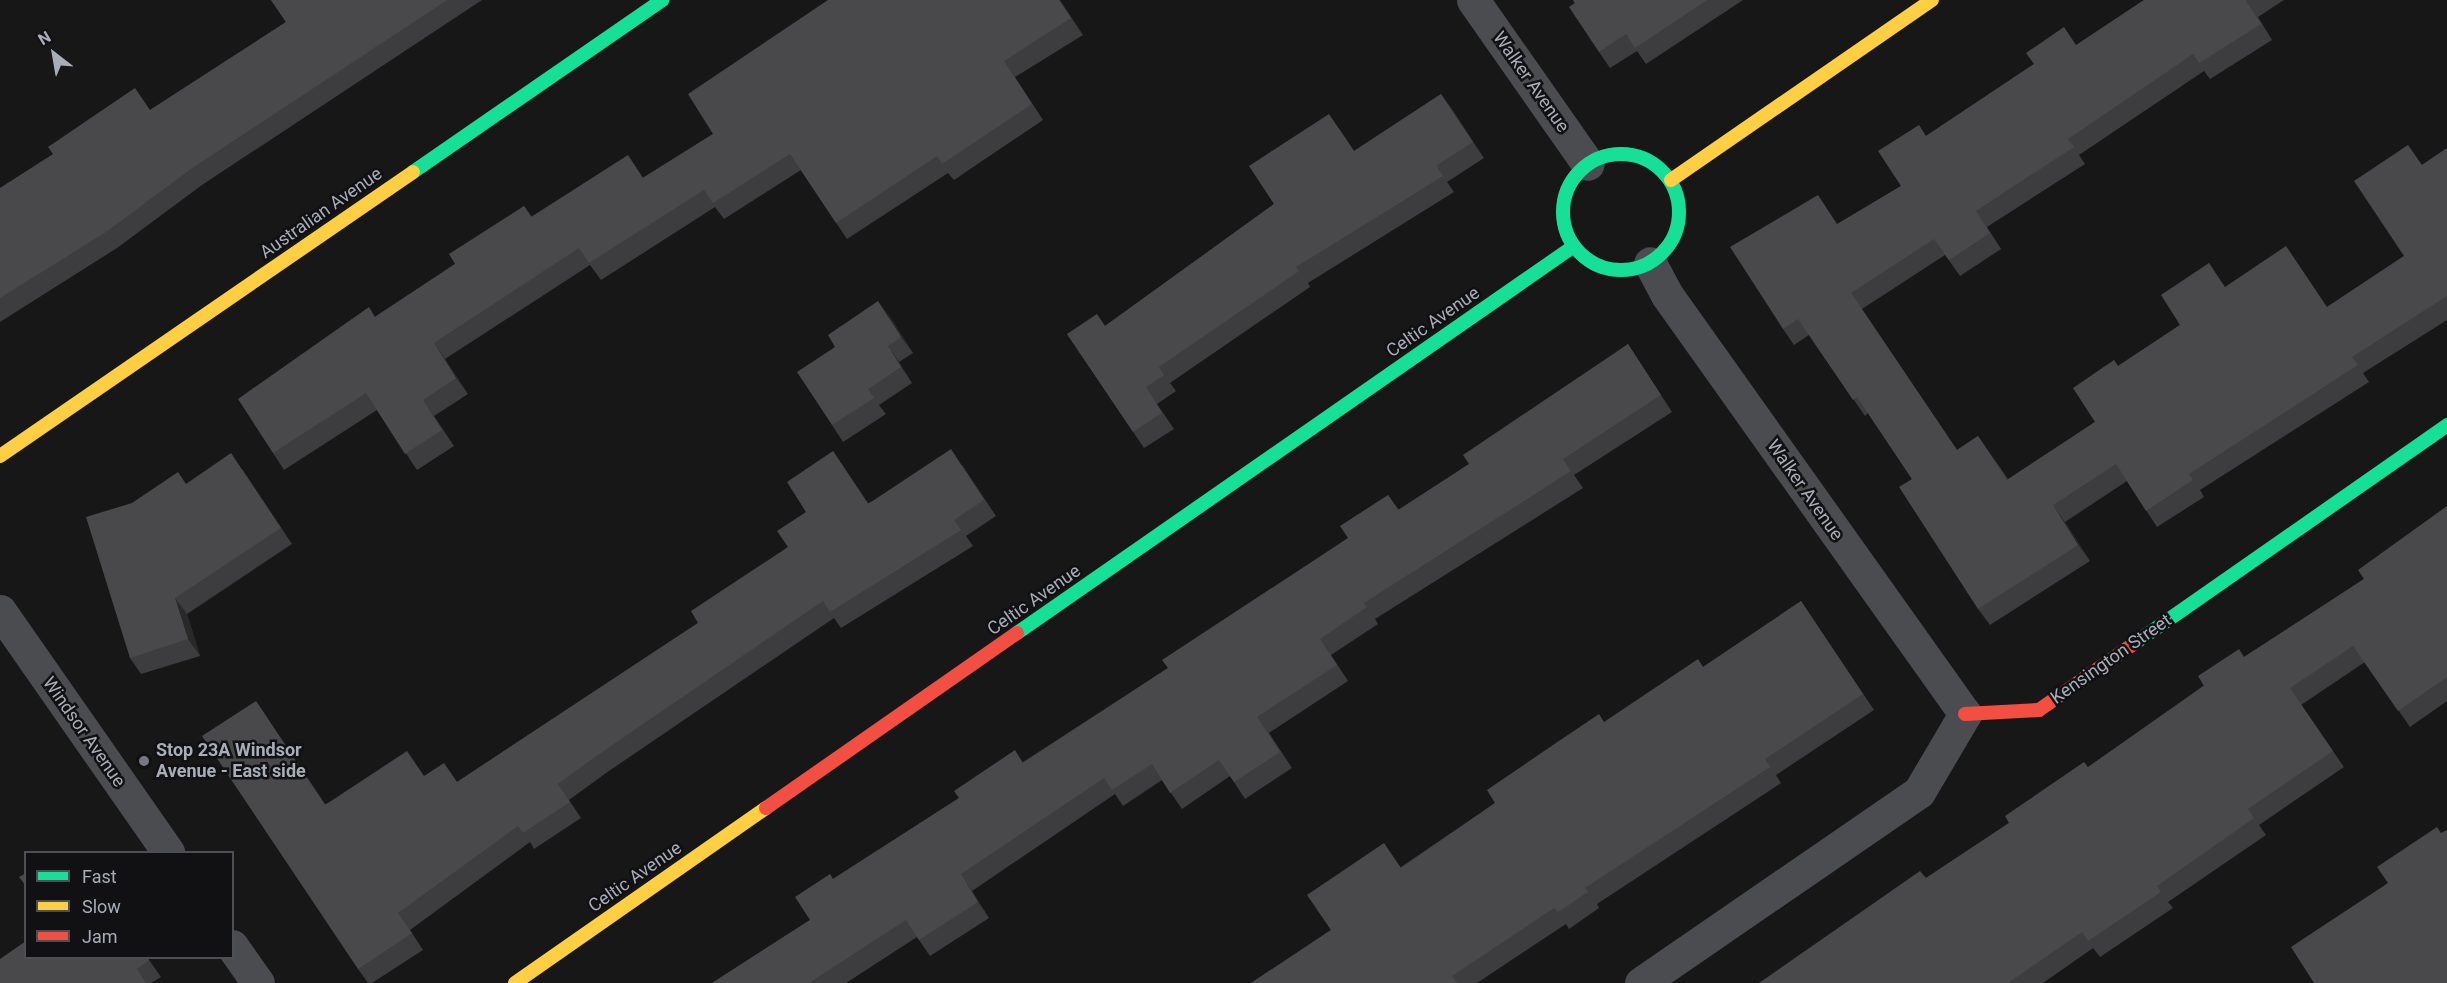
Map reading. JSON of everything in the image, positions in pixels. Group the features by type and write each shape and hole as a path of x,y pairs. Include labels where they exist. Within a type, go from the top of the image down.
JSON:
{"street":[{"name":"Australian Avenue","path":"0,456 662,0"},
{"name":"Walker Avenue","path":"1473,0 1588,164"},
{"path":"1671,180 1932,0"},
{"path":"1610,154 1642,157 1671,180 1678,200 1678,225 1669,246 1650,262 1615,270 1595,263 1574,246 1564,224 1564,196 1588,164 1610,154"},
{"name":"Celtic Avenue","path":"515,983 1574,246"},
{"name":"Walker Avenue","path":"1650,262 1667,295 1965,714"},
{"name":"Kensington Street","path":"1965,714 2039,710 2447,424"},
{"name":"Windsor Avenue","path":"0,610 167,851"},
{"path":"1641,983 1919,792 1965,714"},
{"path":"234,949 258,983"}],"building":[{"path":"271,0 447,0 191,169 106,232 0,298 0,188 53,154 48,147 135,88 150,110 286,22"},
{"path":"828,0 1059,0 1071,18 1004,61 1032,104 942,164 937,156 836,223 790,154 713,203 704,190 589,263 579,248 434,343 456,378 423,400 442,430 405,454 366,393 273,453 238,399 369,307 375,317 455,264 449,254 524,206 531,217 628,155 643,178 713,134 688,94"},
{"path":"1573,0 1707,0 1635,48 1626,34 1599,52 1569,7 1575,3"},
{"path":"2144,0 2248,0 2246,1 2261,24 2199,63 2193,54 2068,139 2074,147 1976,211 1990,233 1949,260 1934,239 1851,293 1957,450 1978,436 2007,480 2095,422 2073,388 2114,360 2118,366 2180,325 2161,295 2209,263 2225,287 2286,246 2327,307 2404,256 2354,181 2408,145 2422,165 2447,148 2447,296 2352,357 2358,365 2189,474 2193,480 2146,511 2116,464 2053,505 2078,545 1978,609 1899,487 1912,479 1857,397 1853,400 1798,319 1783,329 1730,247 1818,195 1837,224 1901,186 1878,151 1919,125 1926,136 2034,64 2026,53 2064,27 2076,45"},
{"path":"1441,94 1473,142 1436,166 1443,176 1296,267 1299,271 1159,367 1164,375 1146,387 1162,413 1133,432 1067,334 1097,314 1105,326 1274,204 1249,166 1329,114 1354,151"},
{"path":"878,301 901,337 888,346 901,367 868,389 874,398 832,425 797,372 835,347 828,335"},
{"path":"1628,344 1661,395 1563,459 1571,471 1364,603 1367,607 1320,639 1337,665 1257,717 1280,752 1234,782 1219,760 1170,793 1152,764 1112,790 1104,778 961,874 978,902 919,940 906,920 809,983 712,983 810,920 795,897 830,874 833,879 959,798 954,791 1015,750 1023,763 1168,668 1162,660 1348,538 1340,526 1388,495 1398,510 1469,464 1463,455"},
{"path":"951,449 984,500 954,520 961,530 830,612 823,601 595,757 558,784 570,802 523,833 518,826 398,913 412,933 358,969 202,736 256,701 325,805 407,751 424,776 444,763 457,782 698,623 691,611 788,547 777,531 806,512 787,482 833,451 868,504"},
{"path":"231,453 281,528 175,598 188,639 130,658 86,517 132,503 178,472 186,484"},
{"path":"2447,506 2447,677 2398,711 2353,646 2290,688 2333,751 2248,809 2254,818 2157,886 2161,892 2088,941 2082,932 2008,983 1759,983 1920,871 1926,878 2009,823 2005,816 2084,762 2088,767 2204,686 2198,676 2239,649 2244,657 2364,579 2358,570"},
{"path":"1801,601 1863,694 1765,759 1770,767 1585,888 1588,892 1558,912 1554,908 1452,976 1457,983 1251,983 1331,930 1307,895 1384,843 1401,868 1495,803 1487,790 1599,714 1604,722 1698,659 1703,667"},
{"path":"2437,827 2441,833 2447,830 2447,983 2314,983 2291,947 2388,883 2377,867"},
{"path":"24,874 24,883 19,877"},
{"path":"24,942 24,959 149,960 137,969 146,983 0,983 0,959"}],"traffic: fast":[{"path":"413,172 662,0"},
{"path":"1621,154 1643,159 1662,171 1674,190 1679,212 1674,234 1662,253 1643,265 1621,270 1599,265 1580,253 1568,234 1563,212 1568,190 1580,171 1599,159 1621,154"},
{"path":"1017,633 1574,246"},
{"path":"2135,643 2447,425"}],"traffic: slow":[{"path":"1671,180 1932,0"},
{"path":"0,456 413,172"},
{"path":"515,983 766,808"}],"traffic: jam":[{"path":"766,808 1017,633"},
{"path":"1965,714 2039,710 2135,643"}],"place":[{"name":"Stop 23A Windsor Avenue - East side","path":"144,761"}]}
